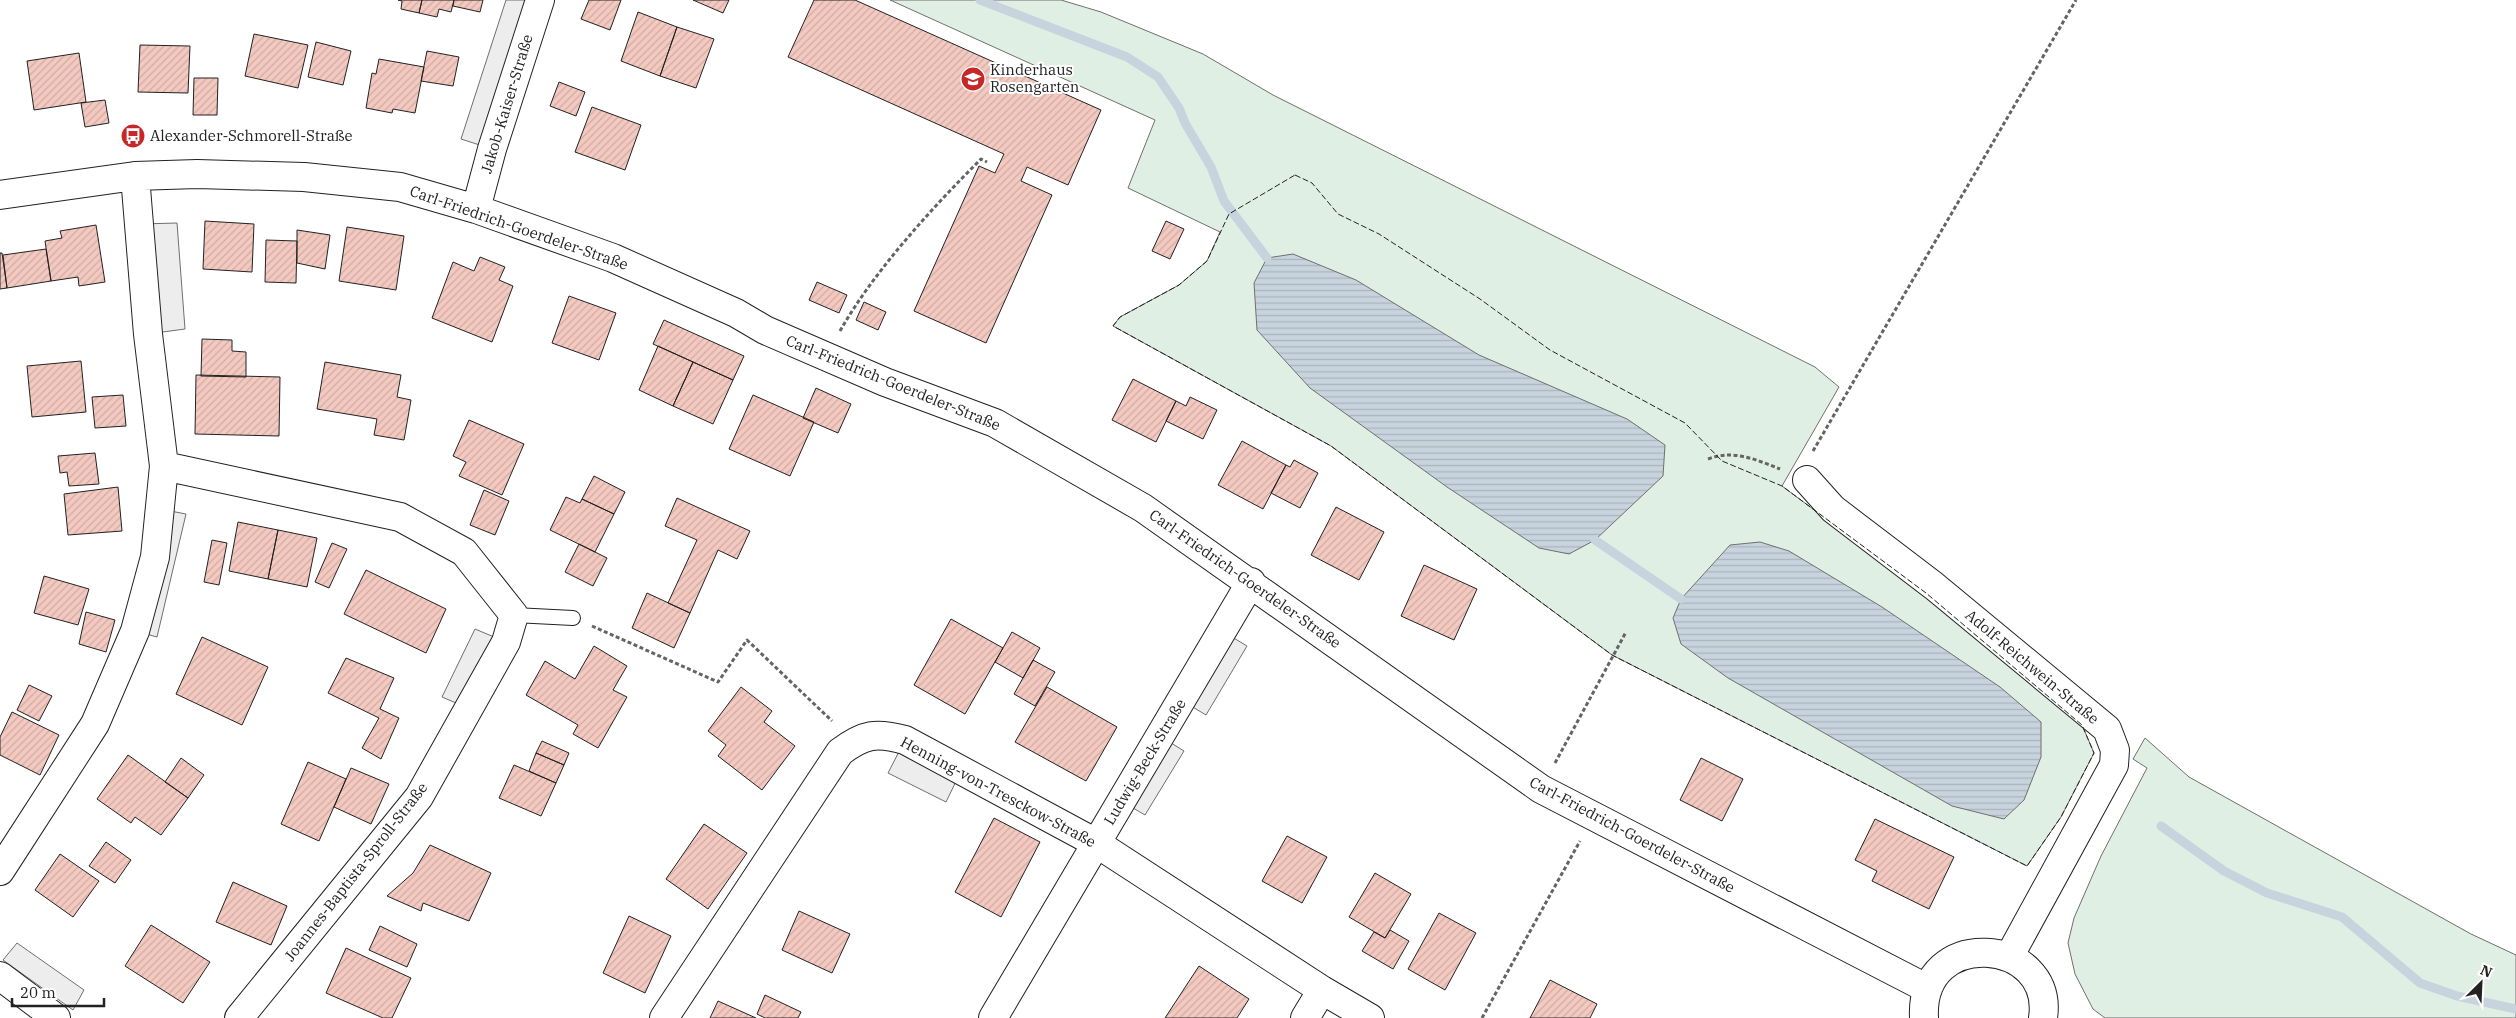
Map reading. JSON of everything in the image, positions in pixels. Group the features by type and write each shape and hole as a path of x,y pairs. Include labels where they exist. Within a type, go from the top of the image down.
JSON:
{"street":[{"name":"Jakob-Kaiser-Straße","path":"476,209 492,149 540,0"},
{"name":"Carl-Friedrich-Goerdeler-Straße","path":"0,196 135,176 207,174 304,177 400,187 476,209 614,258 736,314 765,330 885,382 995,423 1143,508 1251,582 1541,789 1928,989"},
{"path":"0,871 95,724 134,631 155,557 164,466 148,334 135,176"},
{"path":"164,466 400,517 464,552 514,615"},
{"name":"Adolf-Reichwein-Straße","path":"1807,480 1833,508 1934,586 2107,729 2115,750 2114,765 2009,957"},
{"name":"Ludwig-Beck-Straße","path":"993,1018 1251,582"},
{"name":"Joannes-Baptista-Sproll-Straße","path":"239,1018 419,797 506,642 514,615"},
{"name":"Henning-von-Tresckow-Straße","path":"664,1018 840,752 854,741 875,734 905,740 1096,843 1322,990 1370,1018"},
{"path":"1924,1018 1924,1006 1928,989 1935,975 1947,963 1961,956 1977,952 1993,952 2009,957 2023,966 2034,980 2041,996 2042,1018"},
{"path":"0,976 56,1018"},
{"path":"1305,1018 1322,990"}],"lane":[{"path":"514,615 573,618"}],"path":[{"path":"1708,459 1717,456 1746,456 1807,480 1809,460 1817,444 2076,0"},
{"path":"827,356 860,297 951,189 981,159 987,162"},
{"path":"573,618 718,682 747,640 854,741"},
{"path":"1541,789 1626,632"},
{"path":"1482,1018 1582,838"}],"green space":[{"path":"890,0 1061,0 1101,12 1203,54 1273,95 1815,367 1839,387 1782,486 1926,593 2082,725 2094,753 2061,817 2027,866 1612,655 1331,446 1113,326 1120,317 1179,285 1207,261 1220,232 1128,188 1155,120"},
{"path":"2145,738 2189,777 2471,934 2516,955 2516,1018 2105,1018 2093,1009 2075,974 2068,943 2074,918 2101,856 2147,768 2133,759"}],"shaded area":[{"path":"506,0 528,0 492,149 461,139"},
{"path":"177,223 185,329 148,334 140,224"},
{"path":"1293,254 1356,280 1479,355 1627,419 1665,445 1663,476 1595,540 1569,554 1539,548 1447,487 1310,388 1257,330 1254,283 1267,258"},
{"path":"160,509 186,514 157,637 135,631"},
{"path":"1760,542 1789,551 1882,607 2000,687 2041,722 2041,757 2024,800 2004,819 1952,806 1728,678 1681,644 1673,618 1681,599 1730,545"},
{"path":"475,629 506,642 470,709 442,697"},
{"path":"1222,631 1247,646 1206,715 1181,700"},
{"path":"1160,736 1184,751 1145,815 1121,801"},
{"path":"905,740 962,769 946,802 888,773"},
{"path":"17,943 84,990 73,1010 3,960"}],"building":[{"path":"398,0 422,0 419,13 401,9 402,1"},
{"path":"422,0 454,0 451,12 439,9 437,17 419,13"},
{"path":"454,0 483,0 480,12 453,6"},
{"path":"589,0 621,0 610,30 581,19"},
{"path":"693,0 729,0 723,13"},
{"path":"814,0 855,0 1101,110 1068,185 1027,167 1021,181 1052,195 986,343 914,311 979,166 995,173 1004,154 788,57"},
{"path":"638,12 677,27 660,76 621,61"},
{"path":"677,27 714,39 696,88 660,76"},
{"path":"254,34 308,45 298,88 245,76"},
{"path":"316,42 351,51 343,85 308,77"},
{"path":"140,45 190,46 188,93 138,92"},
{"path":"427,51 459,57 453,86 421,81"},
{"path":"79,53 86,102 34,110 27,61"},
{"path":"379,59 424,67 415,113 393,109 392,113 366,108 372,73 376,74"},
{"path":"194,78 218,78 217,115 193,115"},
{"path":"559,82 585,92 576,116 550,106"},
{"path":"105,100 109,123 85,127 81,103"},
{"path":"592,107 641,125 625,170 575,152"},
{"path":"205,221 254,224 252,272 203,269"},
{"path":"1166,221 1184,229 1170,259 1152,251"},
{"path":"96,225 105,282 79,286 78,277 51,281 45,241 62,238 60,231"},
{"path":"347,227 404,236 396,290 339,281"},
{"path":"297,230 330,235 325,269 297,263"},
{"path":"266,240 297,241 296,283 265,282"},
{"path":"46,249 51,281 7,288 3,255"},
{"path":"0,253 2,253 7,288 0,289"},
{"path":"480,257 505,267 499,280 513,286 492,342 432,318 453,262 474,271"},
{"path":"817,282 847,295 839,313 809,300"},
{"path":"569,296 616,313 599,360 552,343"},
{"path":"864,302 886,312 878,330 856,320"},
{"path":"664,320 744,356 733,380 653,344"},
{"path":"202,339 232,340 232,351 246,352 246,377 201,376"},
{"path":"658,346 693,362 673,406 639,390"},
{"path":"81,361 86,412 32,417 27,366"},
{"path":"325,362 401,375 397,397 411,400 404,440 374,435 377,419 317,409"},
{"path":"693,362 733,380 713,424 673,406"},
{"path":"196,375 280,377 279,436 195,434"},
{"path":"1133,379 1176,401 1156,442 1112,420"},
{"path":"816,388 851,404 838,433 803,418"},
{"path":"123,395 126,426 95,428 92,397"},
{"path":"753,395 814,422 790,476 729,449"},
{"path":"1190,397 1217,410 1203,439 1166,421 1176,401 1186,406"},
{"path":"469,420 524,444 502,495 459,476 466,462 453,456"},
{"path":"1242,441 1286,465 1263,509 1218,485"},
{"path":"95,453 99,484 69,486 67,472 60,473 58,456"},
{"path":"1294,460 1318,473 1300,508 1271,493 1286,465 1290,467"},
{"path":"594,476 625,492 614,514 582,499"},
{"path":"118,487 122,531 68,535 64,494"},
{"path":"484,490 509,501 495,535 470,525"},
{"path":"566,497 580,503 582,499 614,514 595,552 550,530"},
{"path":"677,498 750,531 737,559 718,550 690,613 668,603 697,540 665,526"},
{"path":"1336,507 1384,532 1359,580 1311,555"},
{"path":"238,522 278,530 268,579 229,571"},
{"path":"278,530 317,538 307,587 268,579"},
{"path":"212,540 227,543 219,585 204,582"},
{"path":"332,543 347,549 329,588 315,582"},
{"path":"579,544 607,558 593,586 565,572"},
{"path":"1424,565 1477,589 1454,640 1401,616"},
{"path":"366,570 446,609 426,653 344,614"},
{"path":"44,576 89,589 78,625 34,613"},
{"path":"647,593 690,613 674,648 632,628"},
{"path":"86,612 115,620 106,652 79,644"},
{"path":"951,619 1003,648 965,714 914,685"},
{"path":"1012,632 1040,648 1023,678 995,662"},
{"path":"202,637 268,667 242,725 176,694"},
{"path":"594,646 627,666 613,690 627,697 598,748 573,734 578,725 526,695 545,661 575,679"},
{"path":"346,658 394,678 380,709 399,718 381,759 362,748 379,718 328,693"},
{"path":"1033,660 1055,672 1035,706 1014,694"},
{"path":"29,685 52,696 39,721 17,710"},
{"path":"741,687 772,711 764,722 795,746 762,790 718,756 726,745 708,731"},
{"path":"1047,687 1117,727 1086,781 1015,742"},
{"path":"12,712 59,735 40,775 0,755 0,737"},
{"path":"542,741 569,753 564,765 536,753"},
{"path":"536,753 564,765 556,783 529,771"},
{"path":"128,755 188,798 161,835 135,817 131,823 97,799"},
{"path":"181,758 204,775 188,798 165,782"},
{"path":"1701,758 1743,779 1722,821 1680,800"},
{"path":"308,762 346,779 319,841 281,824"},
{"path":"514,765 556,783 541,816 499,798"},
{"path":"351,768 389,784 371,824 334,807"},
{"path":"994,818 1040,842 1001,917 955,892"},
{"path":"1875,819 1954,857 1929,909 1872,881 1877,871 1855,860"},
{"path":"704,824 747,853 708,909 666,879"},
{"path":"1287,836 1327,857 1302,903 1262,881"},
{"path":"106,842 131,860 115,883 89,866"},
{"path":"430,845 491,873 469,921 423,903 421,911 387,896 413,873"},
{"path":"60,854 99,881 73,917 35,890"},
{"path":"1375,873 1411,894 1385,938 1349,917"},
{"path":"233,882 287,906 271,945 216,922"},
{"path":"799,911 850,934 832,973 782,950"},
{"path":"1439,913 1476,933 1445,990 1408,969"},
{"path":"629,916 671,936 645,993 603,973"},
{"path":"151,925 210,962 183,1003 125,966"},
{"path":"380,926 417,944 407,967 369,950"},
{"path":"1390,930 1409,941 1393,969 1362,951 1374,932 1385,938"},
{"path":"346,948 411,978 392,1018 383,1018 326,993"},
{"path":"1199,966 1249,999 1237,1018 1165,1018"},
{"path":"1550,980 1597,1004 1590,1018 1530,1018"},
{"path":"765,995 801,1012 798,1018 765,1018 757,1014"},
{"path":"718,1001 756,1018 710,1018"}],"waterway":[{"path":"980,0 1127,57 1158,77 1179,108 1185,123 1211,167 1224,201 1267,258"},
{"path":"1595,540 1681,599"},
{"path":"2161,826 2224,871 2267,893 2342,917 2420,983 2457,996 2516,1009"}],"fence":[{"path":"1295,175 1312,183 1338,214 1379,234 1480,299 1550,350 1685,423 1722,461 1782,486 1926,593 2082,725 2094,753 2061,817 2027,866 1612,655 1331,446 1113,326 1120,317 1179,285 1207,261 1229,214 1295,175"}],"place":[{"name":"Kinderhaus Rosengarten","path":"973,79"},
{"name":"Alexander-Schmorell-Straße","path":"133,136"}]}
